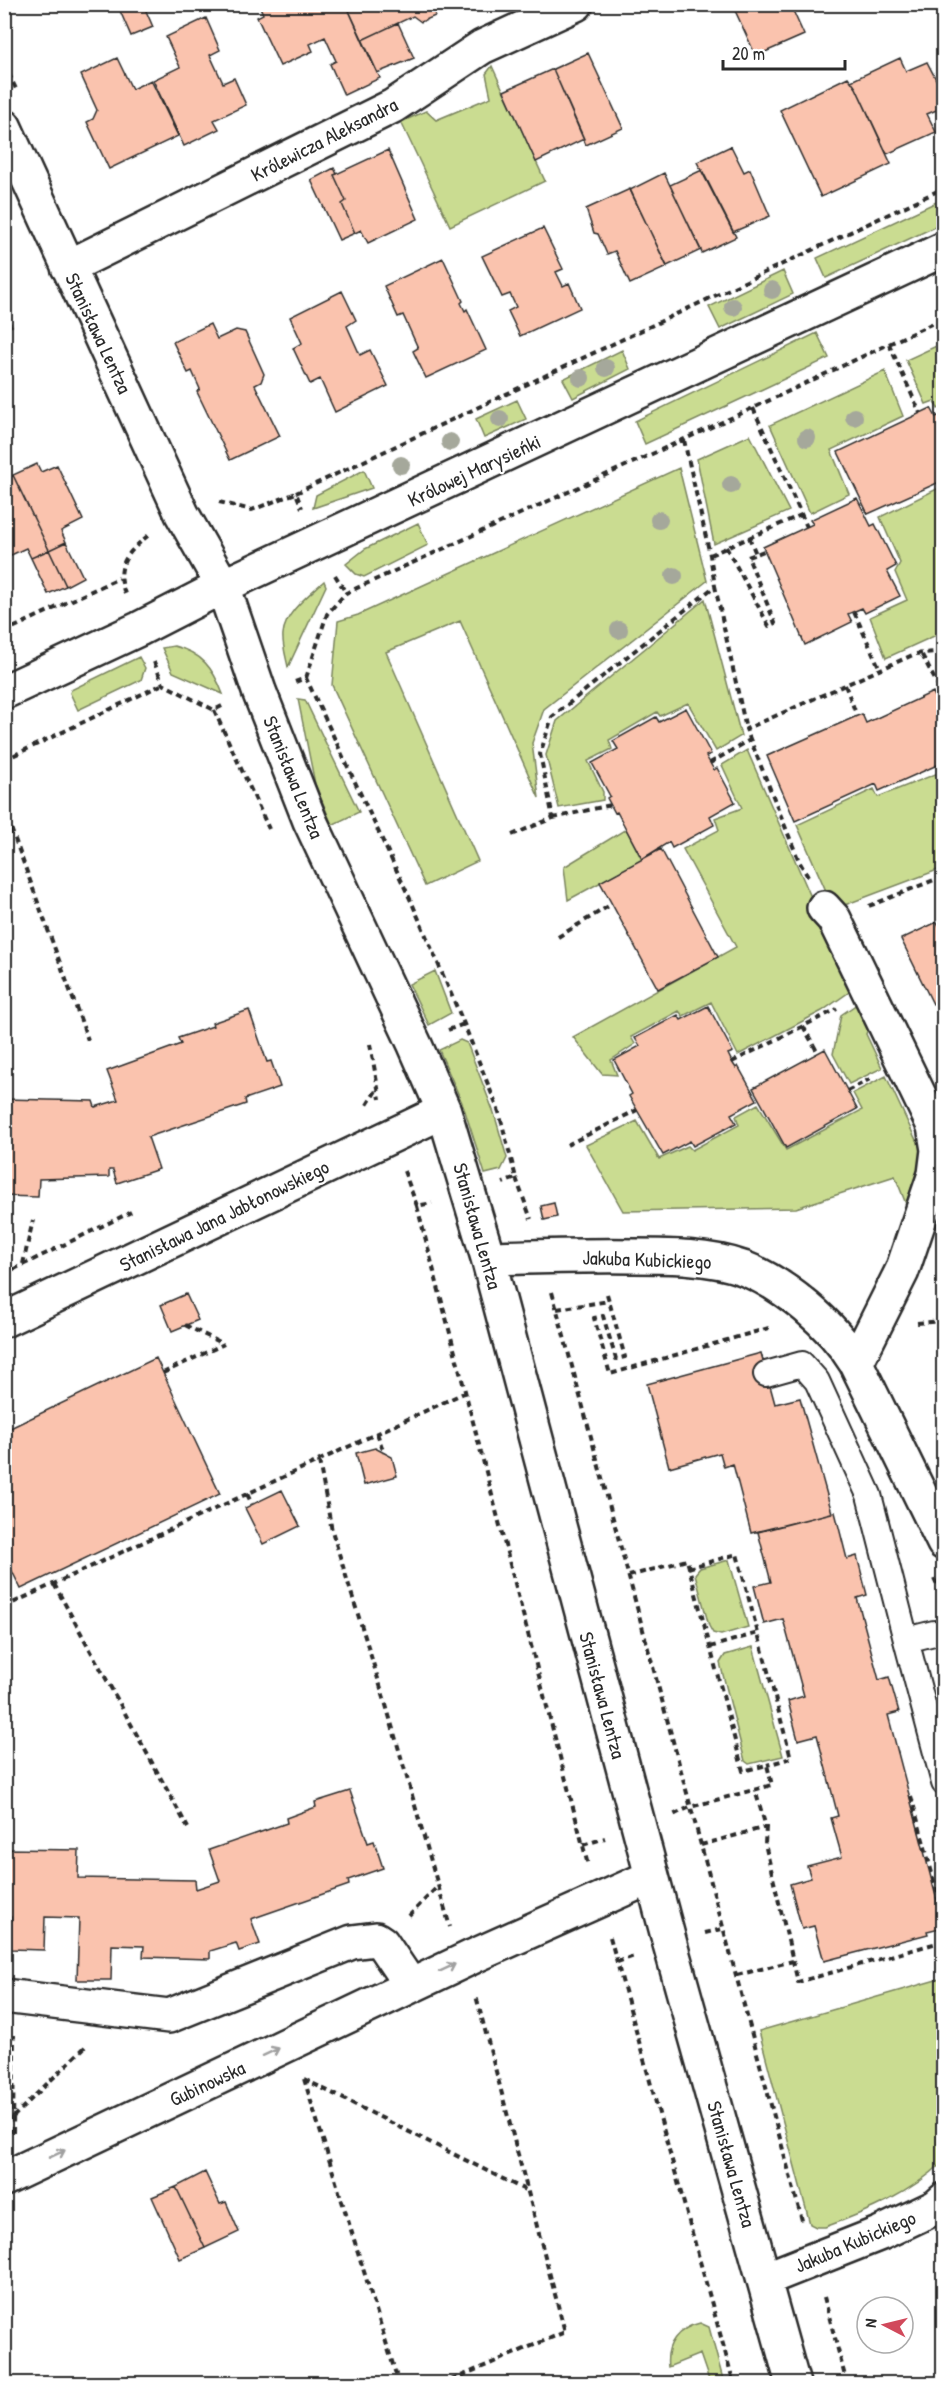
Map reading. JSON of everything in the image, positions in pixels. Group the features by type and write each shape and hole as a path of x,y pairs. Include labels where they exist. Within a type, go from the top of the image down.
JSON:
{"street":[{"name":"Królewicza Aleksandra","path":"68,267 393,106 482,47 576,4"},
{"name":"Stanisława Lentza","path":"4,126 182,514 223,586 259,691 310,821 416,1045 444,1111 488,1258 651,1877 793,2384"},
{"name":"Królowej Marysieńki","path":"4,692 139,629 223,586 944,249"},
{"path":"824,908 834,919 934,1126 939,1150 935,1174 902,1271 856,1363"},
{"name":"Stanisława Jana Jabłonowskiego","path":"4,1320 444,1111"},
{"name":"Jakuba Kubickiego","path":"488,1258 682,1256 717,1261 743,1268 799,1301 843,1342 856,1363 944,1543"},
{"name":"Gubinowska","path":"4,2180 411,1986 474,1971 516,1937 651,1877"},
{"path":"10,1996 169,2016 352,1942 376,1939 382,1943 411,1986"},
{"name":"Jakuba Kubickiego","path":"765,2279 881,2233 936,2207 944,2200"}],"lane":[{"path":"766,1374 802,1364 817,1381 869,1495 944,1783"},
{"path":"906,1640 934,1633"}],"path":[{"path":"210,503 217,501 252,510 296,493 944,188"},
{"path":"499,1184 516,1178 499,1112 412,903 306,678 327,614 346,593 684,440 944,318"},
{"path":"889,344 920,413"},
{"path":"753,408 807,527"},
{"path":"684,440 746,729 799,861 824,908"},
{"path":"296,493 304,515"},
{"path":"710,555 801,514"},
{"path":"128,603 119,578 128,554 155,529"},
{"path":"750,537 756,554"},
{"path":"726,547 769,626 775,623 748,557 764,551"},
{"path":"334,572 346,593"},
{"path":"4,632 119,578"},
{"path":"553,818 540,754 552,717 716,586"},
{"path":"854,612 880,669"},
{"path":"746,729 915,654 944,651"},
{"path":"922,655 944,697"},
{"path":"153,658 164,684 213,710 274,839"},
{"path":"292,683 306,678"},
{"path":"4,760 164,684"},
{"path":"845,685 857,716"},
{"path":"213,710 227,704"},
{"path":"710,763 750,740"},
{"path":"512,835 553,818 611,805"},
{"path":"4,809 88,1040"},
{"path":"898,894 944,876"},
{"path":"558,937 612,904"},
{"path":"732,1062 868,991"},
{"path":"803,1026 818,1053"},
{"path":"365,1034 370,1044 382,1108"},
{"path":"567,1145 637,1110"},
{"path":"403,1170 417,1206 588,1866"},
{"path":"417,1206 440,1201"},
{"path":"4,1274 131,1212"},
{"path":"23,1264 33,1220"},
{"path":"544,1257 722,1929 737,1975 847,2384"},
{"path":"557,1309 609,1301 625,1357 616,1359 603,1316 594,1318 610,1374 748,1335"},
{"path":"163,1373 224,1344 185,1325"},
{"path":"4,1607 466,1392"},
{"path":"377,1433 384,1453"},
{"path":"319,1461 332,1531 384,1698 454,1941 466,1936 528,2192 565,2332 442,2384"},
{"path":"247,1494 252,1504"},
{"path":"629,1576 687,1560 688,1568 743,1771 791,1758 737,1554 688,1568"},
{"path":"54,1584 188,1828"},
{"path":"710,1647 758,1633"},
{"path":"690,1807 772,1785 767,1764"},
{"path":"755,1790 766,1827 765,1844 798,1982 944,1941"},
{"path":"910,1793 944,1917"},
{"path":"701,1845 766,1827"},
{"path":"609,1934 734,2384"},
{"path":"737,1975 793,1961"},
{"path":"10,1996 13,2138"},
{"path":"13,2117 123,2010"},
{"path":"301,2069 399,2384"},
{"path":"304,2079 528,2192"},
{"path":"769,2094 775,2093"}],"green space":[{"path":"492,66 545,181 450,226 401,122 426,111 436,120 491,97 486,74"},
{"path":"943,199 943,223 826,278 817,258"},
{"path":"783,271 793,294 720,329 709,307"},
{"path":"817,333 829,358 645,444 635,421"},
{"path":"943,343 943,406 938,409 934,401 926,404 906,360"},
{"path":"622,350 630,369 573,398 563,379"},
{"path":"885,371 903,416 831,450 849,494 810,513 770,425"},
{"path":"517,400 526,419 484,438 476,419"},
{"path":"750,435 789,511 714,544 697,459"},
{"path":"679,468 707,581 544,709 532,743 539,798 460,621 386,652 478,861 425,886 332,685 338,621 358,615"},
{"path":"364,470 372,488 313,508 316,495"},
{"path":"943,486 943,632 886,658 870,617 907,600 895,572 900,563 880,517"},
{"path":"418,523 428,545 364,577 356,574 346,564 365,549"},
{"path":"324,581 326,586 288,667 283,634 288,618"},
{"path":"705,599 741,736 716,751 688,703 660,716 657,712 609,740 612,749 588,761 603,792 603,800 559,808 546,755 557,721"},
{"path":"174,646 199,657 210,669 223,694 173,672 162,648"},
{"path":"139,657 145,668 141,680 78,710 70,693 71,690"},
{"path":"298,699 305,700 359,812 332,825 315,784"},
{"path":"747,750 824,927 855,988 822,1011 738,1055 711,1002 683,1016 679,1011 631,1037 635,1044 611,1060 617,1075 602,1074 573,1037 736,947 683,849 719,830 715,818 742,808 722,765"},
{"path":"943,771 943,868 834,909 797,825 874,789 878,797"},
{"path":"626,829 642,860 568,900 564,867"},
{"path":"435,971 451,1013 429,1025 409,984"},
{"path":"860,1002 871,1020 866,1034 882,1068 849,1084 833,1054 841,1015"},
{"path":"460,1040 467,1043 494,1113 507,1158 501,1170 485,1174 463,1105 439,1050"},
{"path":"886,1076 916,1140 929,1136 906,1204 895,1176 796,1208 623,1211 586,1145 637,1121 659,1159 688,1146 692,1150 739,1125 736,1116 758,1104 786,1150 862,1110 853,1093"},
{"path":"729,1560 748,1627 721,1635 713,1633 709,1626 695,1574 700,1568"},
{"path":"753,1647 783,1756 749,1764 745,1761 720,1663 725,1655"},
{"path":"943,1978 943,2162 903,2192 857,2215 825,2227 810,2224 759,2031"},
{"path":"700,2323 709,2327 724,2383 710,2383 700,2354 668,2367 669,2351 675,2338 685,2329"}],"building":[{"path":"53,4 68,4 56,10"},
{"path":"79,4 94,4 82,11"},
{"path":"117,4 143,4 153,27 131,36"},
{"path":"264,4 346,4 380,78 344,95 330,64 336,61 325,37 310,44 313,51 280,66 257,17 263,14 260,7"},
{"path":"346,4 439,4 435,6 435,16 421,22 413,16 362,40"},
{"path":"732,4 790,4 804,35 756,56"},
{"path":"206,18 220,50 210,55 223,83 234,78 246,105 214,120 219,129 184,146 153,80 180,67 166,37"},
{"path":"398,23 414,58 377,73 362,40"},
{"path":"588,53 623,128 586,145 553,69"},
{"path":"117,58 132,89 151,80 178,136 109,169 87,122 93,119 97,110 81,75"},
{"path":"900,58 906,71 927,62 944,95 944,107 927,114 936,132 887,154 851,81"},
{"path":"553,69 584,139 536,162 504,91"},
{"path":"848,77 856,88 891,164 821,197 780,110"},
{"path":"731,146 744,172 750,169 770,216 733,232 697,162"},
{"path":"388,150 418,219 368,243 361,230 355,233 342,204 346,201 334,175"},
{"path":"334,168 337,174 334,175 346,201 342,204 355,233 339,240 311,180"},
{"path":"702,170 736,237 702,253 670,185"},
{"path":"664,173 701,250 667,266 630,190"},
{"path":"630,189 667,267 630,284 615,251 607,254 598,234 594,233 586,209"},
{"path":"543,228 563,269 556,272 563,286 569,283 580,308 520,336 508,311 516,307 510,294 502,297 482,256"},
{"path":"443,258 463,301 461,303 465,311 467,309 486,350 426,378 413,351 418,348 403,315 398,317 384,286"},
{"path":"342,291 356,320 347,326 360,355 370,350 388,386 335,412 320,379 310,384 293,348 302,343 290,317"},
{"path":"4,310 12,326 4,330"},
{"path":"210,324 217,339 236,330 245,332 264,374 261,382 255,385 280,436 230,460 197,392 200,389 192,371 188,373 173,342"},
{"path":"931,408 936,417 944,413 944,480 868,514 838,452"},
{"path":"37,464 41,472 57,465 83,520 61,531 66,542 49,550 13,475"},
{"path":"13,475 49,550 31,558 26,548 9,556 4,547 4,479"},
{"path":"857,498 871,526 875,524 896,566 887,571 900,596 865,613 862,608 848,614 852,622 805,645 763,547 813,524 810,520"},
{"path":"66,542 83,577 66,586 49,550"},
{"path":"49,550 66,586 48,594 31,558"},
{"path":"933,692 944,718 944,762 879,791 876,784 795,821 767,756 862,714 866,723"},
{"path":"686,708 711,754 706,756 714,770 717,768 735,802 710,816 714,825 672,848 669,842 642,859 607,798 610,796 592,763 618,749 613,741 656,717 659,722"},
{"path":"661,849 718,957 658,989 600,882"},
{"path":"937,922 944,935 944,998 933,1004 901,939"},
{"path":"708,1006 733,1052 728,1054 732,1062 736,1068 738,1066 757,1100 731,1114 736,1123 693,1146 690,1141 663,1155 629,1096 632,1094 614,1060 640,1046 635,1038 678,1015 681,1020"},
{"path":"249,1010 267,1062 271,1061 280,1087 245,1099 246,1104 148,1137 159,1169 117,1183 113,1170 109,1170 109,1177 39,1179 38,1197 4,1196 4,1099 93,1101 95,1107 118,1100 107,1071 181,1044 178,1038"},
{"path":"825,1049 857,1109 786,1148 753,1088"},
{"path":"554,1203 557,1217 544,1220 541,1206"},
{"path":"186,1294 198,1320 172,1331 161,1305"},
{"path":"761,1353 775,1404 800,1398 832,1513 751,1533 733,1464 724,1467 720,1453 669,1467 647,1384"},
{"path":"156,1358 220,1494 21,1589 4,1555 4,1431"},
{"path":"375,1448 392,1457 397,1476 364,1485 356,1453"},
{"path":"282,1490 300,1526 263,1544 245,1508"},
{"path":"835,1512 847,1559 857,1556 867,1595 857,1598 879,1680 889,1677 899,1712 888,1715 944,1927 927,1931 928,1934 824,1961 814,1926 802,1929 790,1884 811,1878 807,1866 842,1857 831,1818 838,1816 817,1735 798,1740 788,1701 804,1696 783,1619 764,1624 754,1586 771,1582 758,1532"},
{"path":"350,1791 368,1843 374,1841 383,1868 348,1880 349,1885 251,1919 260,1944 239,1951 236,1943 210,1951 210,1959 143,1957 144,1946 112,1945 111,1980 77,1980 79,1918 45,1917 44,1950 11,1949 11,1917 4,1917 4,1849 79,1850 78,1878 195,1880 196,1889 220,1881 209,1850 287,1823 286,1818 316,1807 315,1802"},
{"path":"205,2172 220,2204 226,2202 239,2232 205,2248 176,2187"},
{"path":"176,2187 205,2248 180,2259 152,2197"}]}
